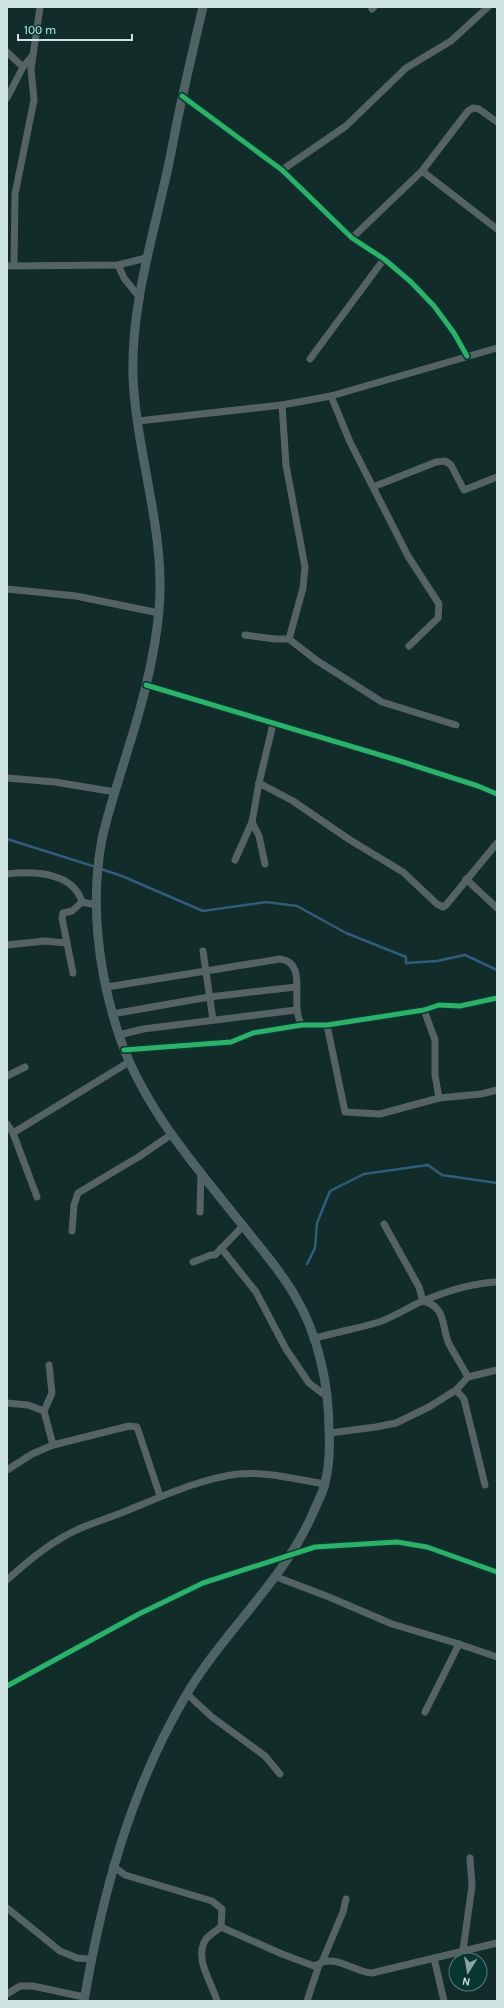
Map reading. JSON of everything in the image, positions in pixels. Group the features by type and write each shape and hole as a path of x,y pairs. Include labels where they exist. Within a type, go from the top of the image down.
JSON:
{"main road":[{"path":"84,1999 90,1959 113,1866 142,1785 163,1737 187,1694 212,1656 291,1555 309,1522 325,1484 330,1433 326,1396 313,1339 298,1300 280,1272 172,1134 154,1108 129,1062 112,1014 97,927 97,877 106,820 146,685 159,613 160,586 158,550 138,421 133,375 140,298 146,258 166,179 182,96 203,7"}],"street":[{"path":"40,7 35,54 31,68 34,100 15,194 10,266 118,265 146,258"},
{"path":"282,170 346,126 406,68 451,41 488,7"},
{"path":"7,52 23,67"},
{"path":"7,98 23,67 35,54"},
{"path":"182,96 282,170 352,238 384,259 411,282 434,306 454,333 467,356"},
{"path":"352,238 422,171 468,111 472,108 479,109 497,122"},
{"path":"422,171 497,229"},
{"path":"310,359 384,259"},
{"path":"118,265 124,278 140,298"},
{"path":"138,421 282,404 331,396 497,348"},
{"path":"331,396 350,442 408,556 438,604 438,618 409,646"},
{"path":"282,404 286,465 305,567 303,588 289,639"},
{"path":"373,487 436,462 444,461 451,465 464,490 497,477"},
{"path":"7,589 76,596 159,613"},
{"path":"245,635 275,639 289,639 316,660 372,697 382,702 456,725"},
{"path":"146,685 397,760 478,786 497,794"},
{"path":"235,860 252,822 259,783 273,724"},
{"path":"7,778 55,782 115,792"},
{"path":"259,783 293,800 350,840 403,872 437,904 443,907 497,843"},
{"path":"252,822 259,836 265,864"},
{"path":"7,874 22,872 62,878 72,884 79,892 82,902"},
{"path":"466,879 497,908"},
{"path":"82,902 96,905"},
{"path":"73,973 62,918 63,913 72,911 82,902"},
{"path":"7,945 45,941 66,943"},
{"path":"203,951 213,1020"},
{"path":"107,987 280,959 288,960 294,964 297,975 296,1010 298,1019 302,1025"},
{"path":"112,1014 209,996 296,987"},
{"path":"124,1050 231,1042 254,1034 302,1025 327,1025 424,1010 440,1005 460,1006 497,998"},
{"path":"119,1035 143,1029 296,1010"},
{"path":"424,1010 435,1040 435,1075 439,1098"},
{"path":"327,1025 345,1112 380,1114 439,1098 481,1094 497,1090"},
{"path":"14,1133 129,1062"},
{"path":"7,1076 25,1067"},
{"path":"7,1124 14,1133 37,1196"},
{"path":"72,1231 74,1205 78,1193 140,1156 172,1134"},
{"path":"200,1212 201,1172"},
{"path":"384,1224 418,1287 423,1301"},
{"path":"193,1262 211,1255 215,1255 243,1226"},
{"path":"221,1248 256,1292 286,1349 309,1383 326,1396"},
{"path":"313,1339 379,1322 423,1301 480,1283 497,1282"},
{"path":"423,1301 432,1303 442,1315 449,1342 468,1378"},
{"path":"49,1365 52,1393 44,1410 53,1445"},
{"path":"330,1433 396,1423 429,1407 456,1390 468,1378 497,1370"},
{"path":"456,1390 464,1399 485,1485"},
{"path":"7,1403 28,1405 44,1410"},
{"path":"7,1470 32,1454 53,1445 129,1426 137,1427 160,1496"},
{"path":"7,1580 44,1549 80,1528 126,1511 160,1496 213,1479 239,1474 268,1475 325,1484"},
{"path":"7,1686 139,1614 202,1583 315,1547 397,1542 427,1547 497,1572"},
{"path":"274,1576 329,1597 392,1624 497,1657"},
{"path":"425,1712 459,1644"},
{"path":"187,1694 212,1717 265,1756 280,1774"},
{"path":"463,1950 472,1886 470,1858"},
{"path":"113,1866 125,1875 212,1902 222,1909 221,1927 206,1939 201,1952 202,1964 217,2001"},
{"path":"307,2001 320,1963 343,1912 346,1899"},
{"path":"7,1908 60,1951 77,1958 90,1959"},
{"path":"221,1927 282,1954 314,1966 320,1963 332,1961 362,1972 372,1973 497,1943"},
{"path":"434,1958 444,2001"},
{"path":"7,1994 20,1986 33,1986 84,1999"}],"waterway":[{"path":"7,839 96,867"},
{"path":"101,869 122,876 203,911 266,902 297,906 346,933 406,957 406,963 437,961 465,955 497,970"},
{"path":"307,1264 315,1248 317,1223 330,1191 364,1174 428,1165 442,1175 497,1183"}],"cycle path":[{"path":"182,96 282,170 352,238 384,259 411,282 434,306 454,333 467,356"},
{"path":"146,685 397,760 478,786 497,794"},
{"path":"124,1050 231,1042 253,1033 302,1025 327,1025 424,1010 439,1005 460,1006 497,998"},
{"path":"7,1686 139,1614 203,1583 315,1547 397,1542 427,1547 497,1572"}]}
